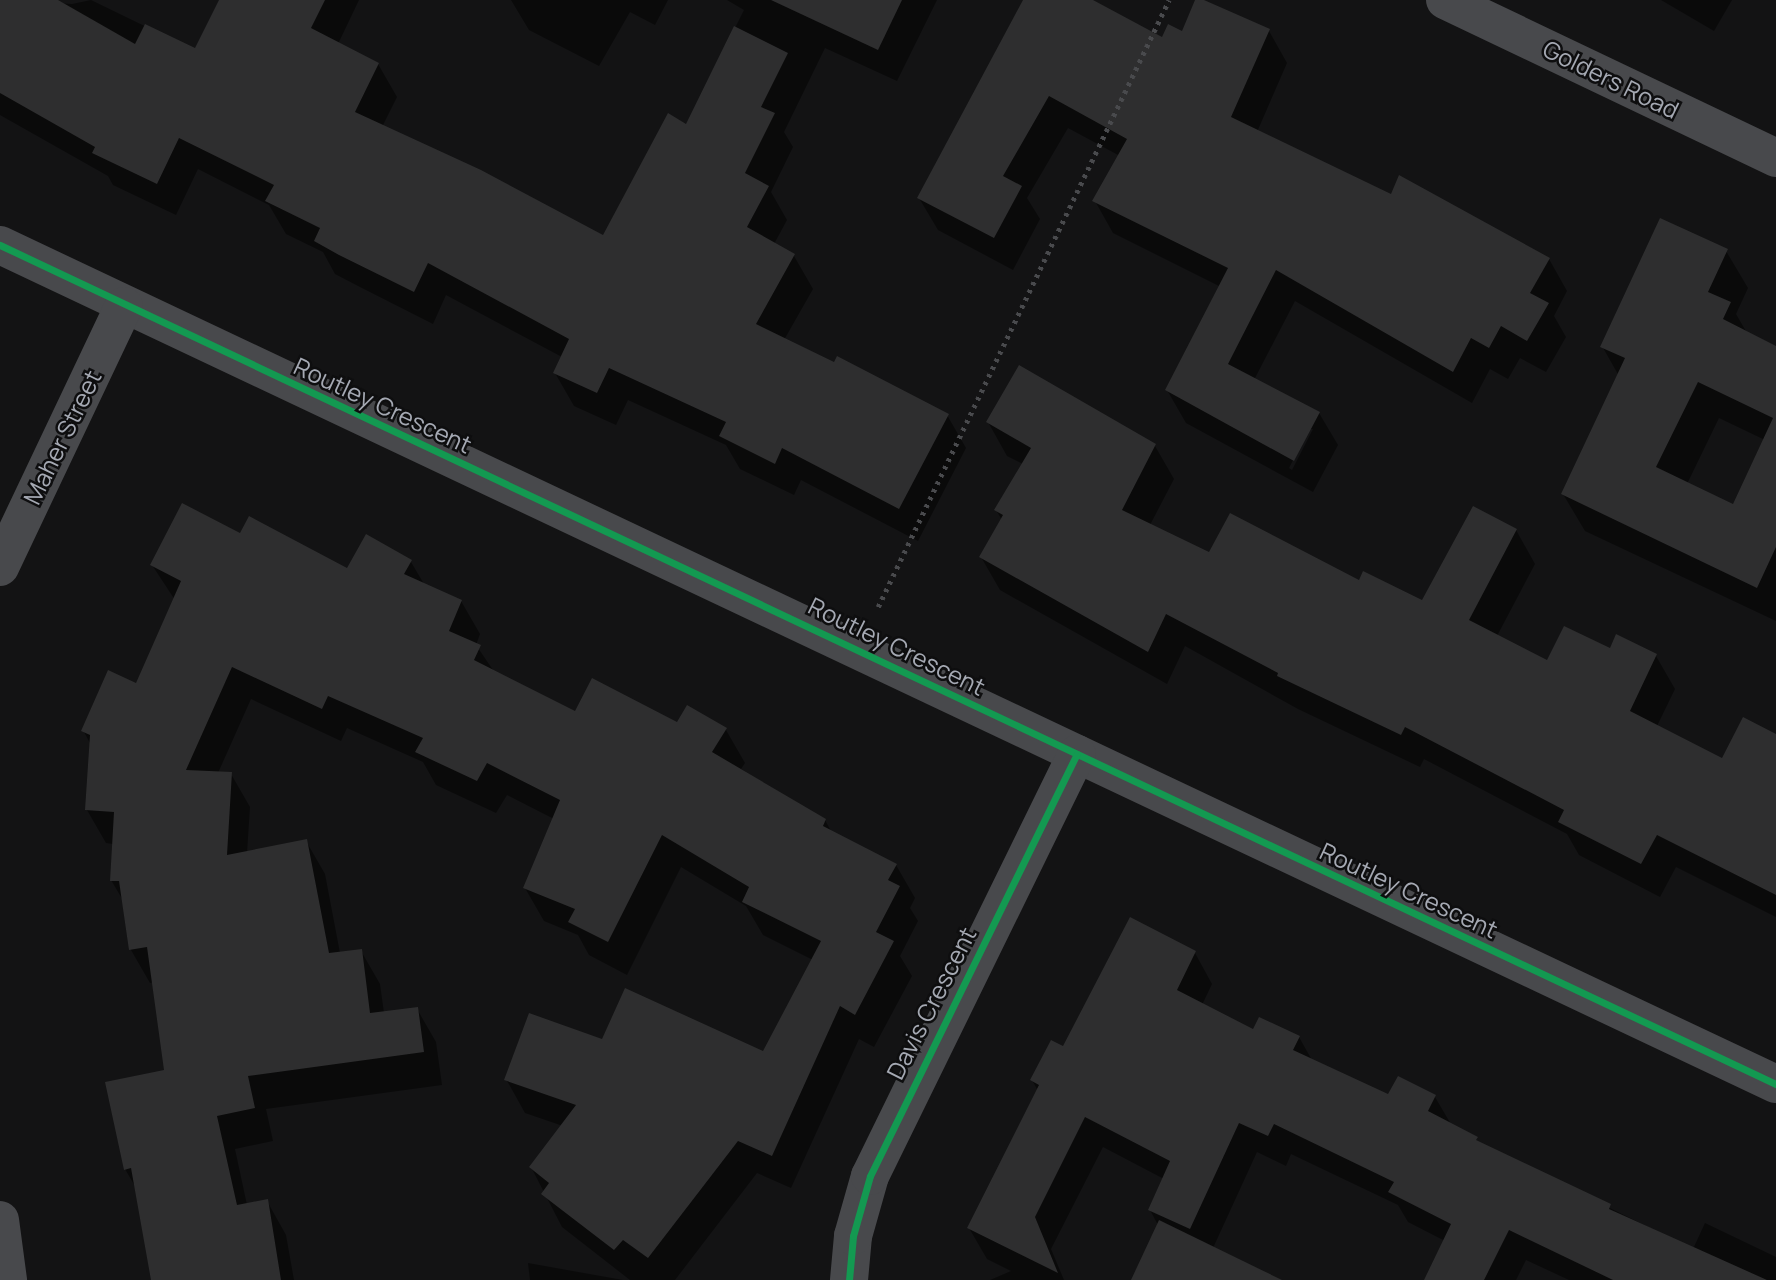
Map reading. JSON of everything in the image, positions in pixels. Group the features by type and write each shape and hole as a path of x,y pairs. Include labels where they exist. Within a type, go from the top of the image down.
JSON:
{"street":[{"name":"Golders Road","path":"1445,0 1776,158"},
{"name":"Routley Crescent","path":"0,245 124,306 858,649 1776,1084"},
{"name":"Maher Street","path":"0,567 124,306"},
{"name":"Davis Crescent","path":"849,1280 853,1236 880,1154 1077,754"},
{"path":"0,1220 8,1280"}],"path":[{"path":"858,649 1169,0"}],"building":[{"path":"0,0 58,0 135,44 145,24 195,48 219,0 325,0 311,28 379,63 355,112 481,170 603,235 668,113 686,124 734,26 788,53 761,107 775,113 745,173 769,186 747,227 795,254 756,324 834,362 837,356 949,414 899,509 782,448 775,464 719,436 726,422 609,368 597,393 553,373 569,339 428,263 414,292 339,255 314,241 320,228 265,201 274,185 179,138 157,184 92,153 95,147 0,93"},
{"path":"771,0 902,0 878,50"},
{"path":"1023,0 1093,0 1162,37 1168,24 1182,31 1195,0 1204,0 1270,29 1231,117 1391,194 1399,175 1550,258 1530,293 1549,303 1527,341 1501,326 1489,348 1471,338 1453,372 1276,270 1228,364 1320,412 1294,461 1165,390 1228,268 1092,201 1127,139 1049,96 1003,176 1022,186 994,238 917,198"},
{"path":"1660,218 1728,249 1708,292 1731,302 1723,319 1776,346 1776,547 1757,588 1561,494 1625,358 1600,347","holes":["1698,382 1773,418 1733,504 1656,467"]},
{"path":"1019,365 1156,444 1122,510 1209,552 1230,513 1359,580 1363,571 1422,600 1473,506 1517,529 1469,620 1547,660 1564,626 1610,648 1616,634 1657,654 1630,711 1722,758 1743,717 1776,734 1776,895 1657,835 1641,864 1558,822 1564,810 1405,727 1401,735 1277,676 1278,673 1166,614 1148,652 979,557 1003,515 994,510 1031,448 986,422"},
{"path":"182,503 240,533 249,516 347,568 366,534 412,560 404,574 462,600 449,631 481,645 474,660 575,711 592,678 677,722 687,705 727,728 712,752 826,819 823,826 897,864 888,880 900,886 876,932 894,941 855,1015 840,1006 772,1156 738,1141 648,1258 623,1240 614,1250 541,1194 549,1183 529,1167 576,1105 504,1080 529,1013 602,1039 625,988 763,1051 821,941 742,902 749,887 662,835 608,942 568,922 575,909 523,888 560,800 487,763 477,781 415,752 423,738 328,696 322,709 232,667 186,770 232,772 227,855 307,839 329,953 362,949 370,1013 418,1007 424,1052 248,1076 255,1108 217,1116 237,1205 268,1199 281,1280 151,1280 131,1168 124,1170 105,1082 164,1070 147,947 129,950 119,881 110,881 114,812 85,810 90,735 81,731 108,670 136,683 181,581 150,565"},
{"path":"1130,917 1196,951 1177,990 1253,1029 1259,1017 1300,1036 1293,1050 1388,1094 1398,1076 1436,1095 1428,1111 1478,1137 1476,1140 1611,1204 1609,1209 1767,1280 1613,1280 1509,1230 1484,1280 1424,1280 1451,1224 1388,1192 1394,1182 1274,1124 1268,1136 1239,1123 1190,1229 1148,1210 1170,1161 1085,1117 1035,1217 1058,1273 967,1228 1039,1085 1030,1080 1051,1040 1063,1046"},
{"path":"1159,1220 1282,1280 1131,1280"}],"cycle path":[{"path":"0,245 1776,1084"},
{"path":"849,1280 853,1236 870,1176 1077,754"}]}
